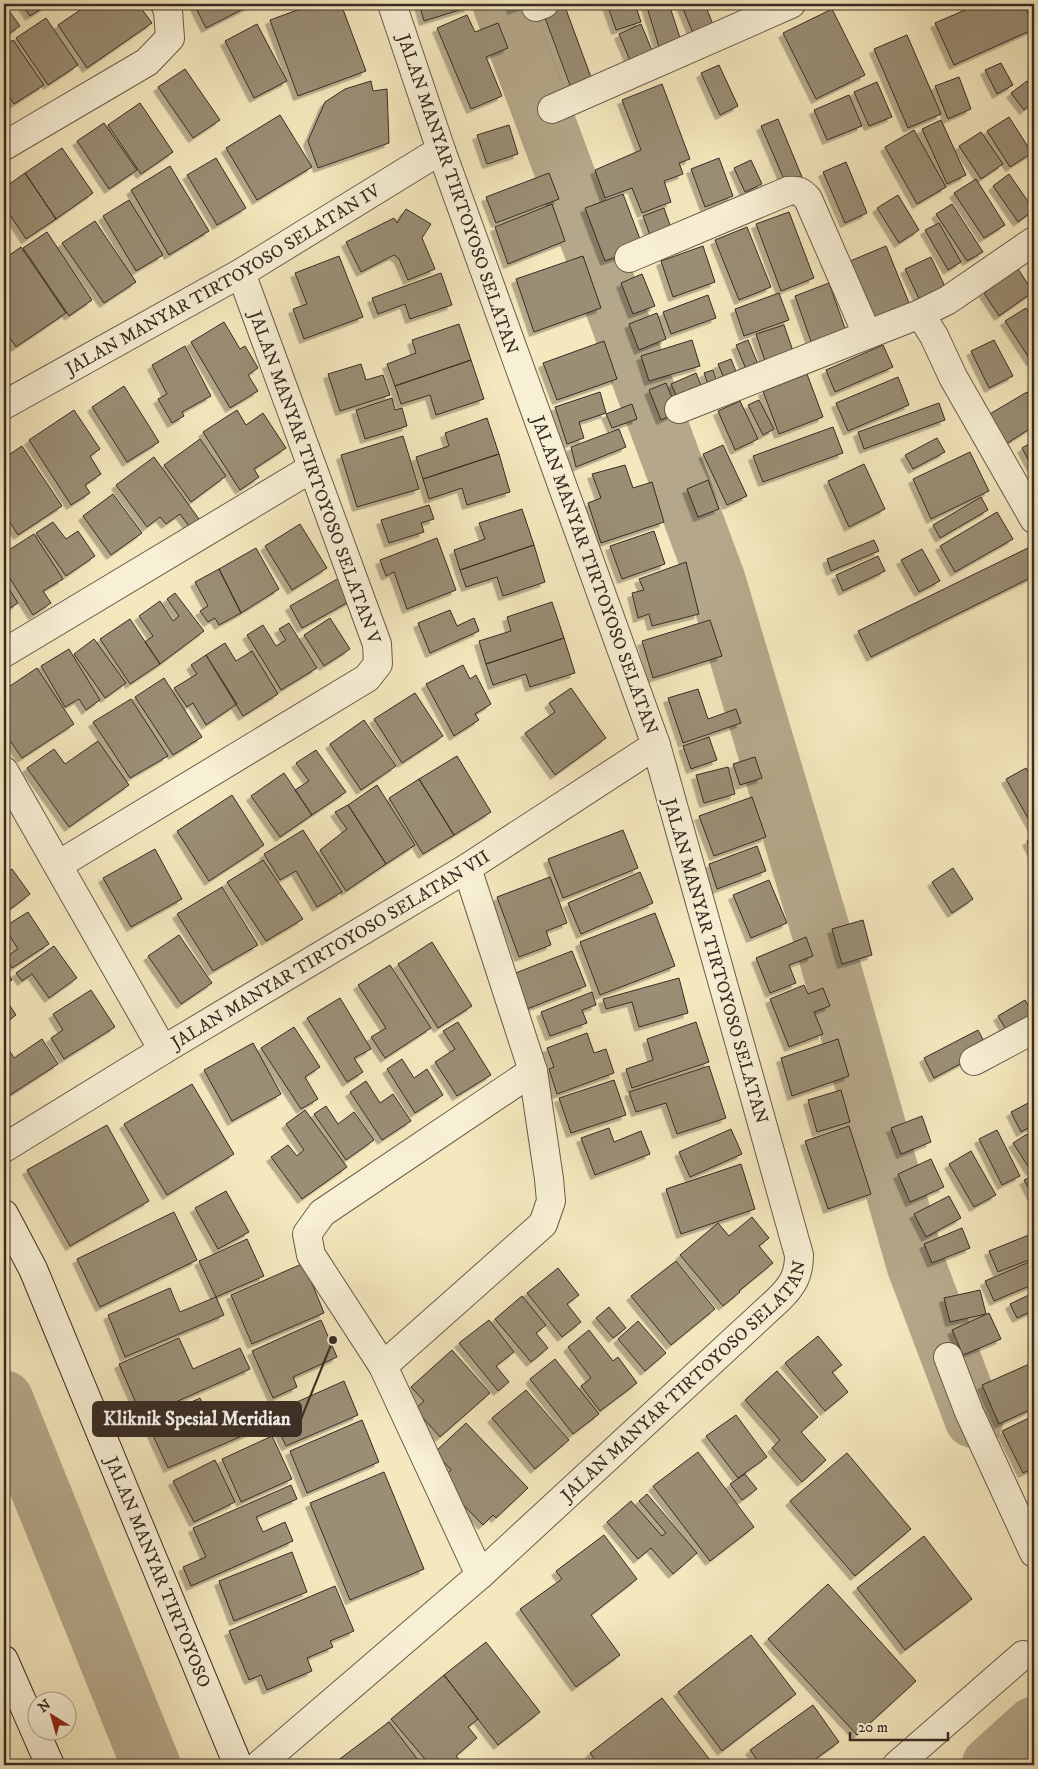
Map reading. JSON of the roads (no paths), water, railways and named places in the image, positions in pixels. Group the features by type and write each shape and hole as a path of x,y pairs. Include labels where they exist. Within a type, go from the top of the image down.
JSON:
{"street":[{"path":"4,146 147,62 170,38 168,11 165,4"},
{"name":"JALAN MANYAR TIRTOYOSO SELATAN","path":"259,1765 480,1575 779,1299 796,1278 799,1267 799,1255 656,745 442,150 392,4"},
{"path":"552,109 792,4"},
{"name":"JALAN MANYAR TIRTOYOSO SELATAN IV","path":"4,405 241,273 442,150"},
{"path":"629,258 788,191 797,190 808,199 867,334"},
{"path":"679,410 920,314 948,300 1034,241"},
{"name":"JALAN MANYAR TIRTOYOSO SELATAN V","path":"58,865 367,678 378,664 378,644 241,273"},
{"path":"920,314 934,336 953,377 1034,519"},
{"path":"4,653 312,468"},
{"name":"JALAN MANYAR TIRTOYOSO SELATAN VII","path":"4,1148 466,868 656,745"},
{"path":"4,771 163,1050"},
{"path":"383,1366 543,1224 551,1201 533,1071 466,868"},
{"path":"974,1061 1034,1030"},
{"path":"480,1575 383,1366 310,1255 307,1234 322,1213 533,1071"},
{"name":"JALAN MANYAR TIRTOYOSO","path":"4,1214 32,1269 238,1765"},
{"path":"948,1357 969,1412 1034,1553"},
{"path":"897,1765 1023,1655"},
{"path":"4,1660 50,1765"}],"waterway":[{"path":"502,4 716,580 822,935 916,1265 974,1419"},
{"path":"4,1400 151,1765"},
{"path":"991,1765 1034,1726"}],"place":[{"name":"Kliknik Spesial Meridian","path":"333,1340"}]}
